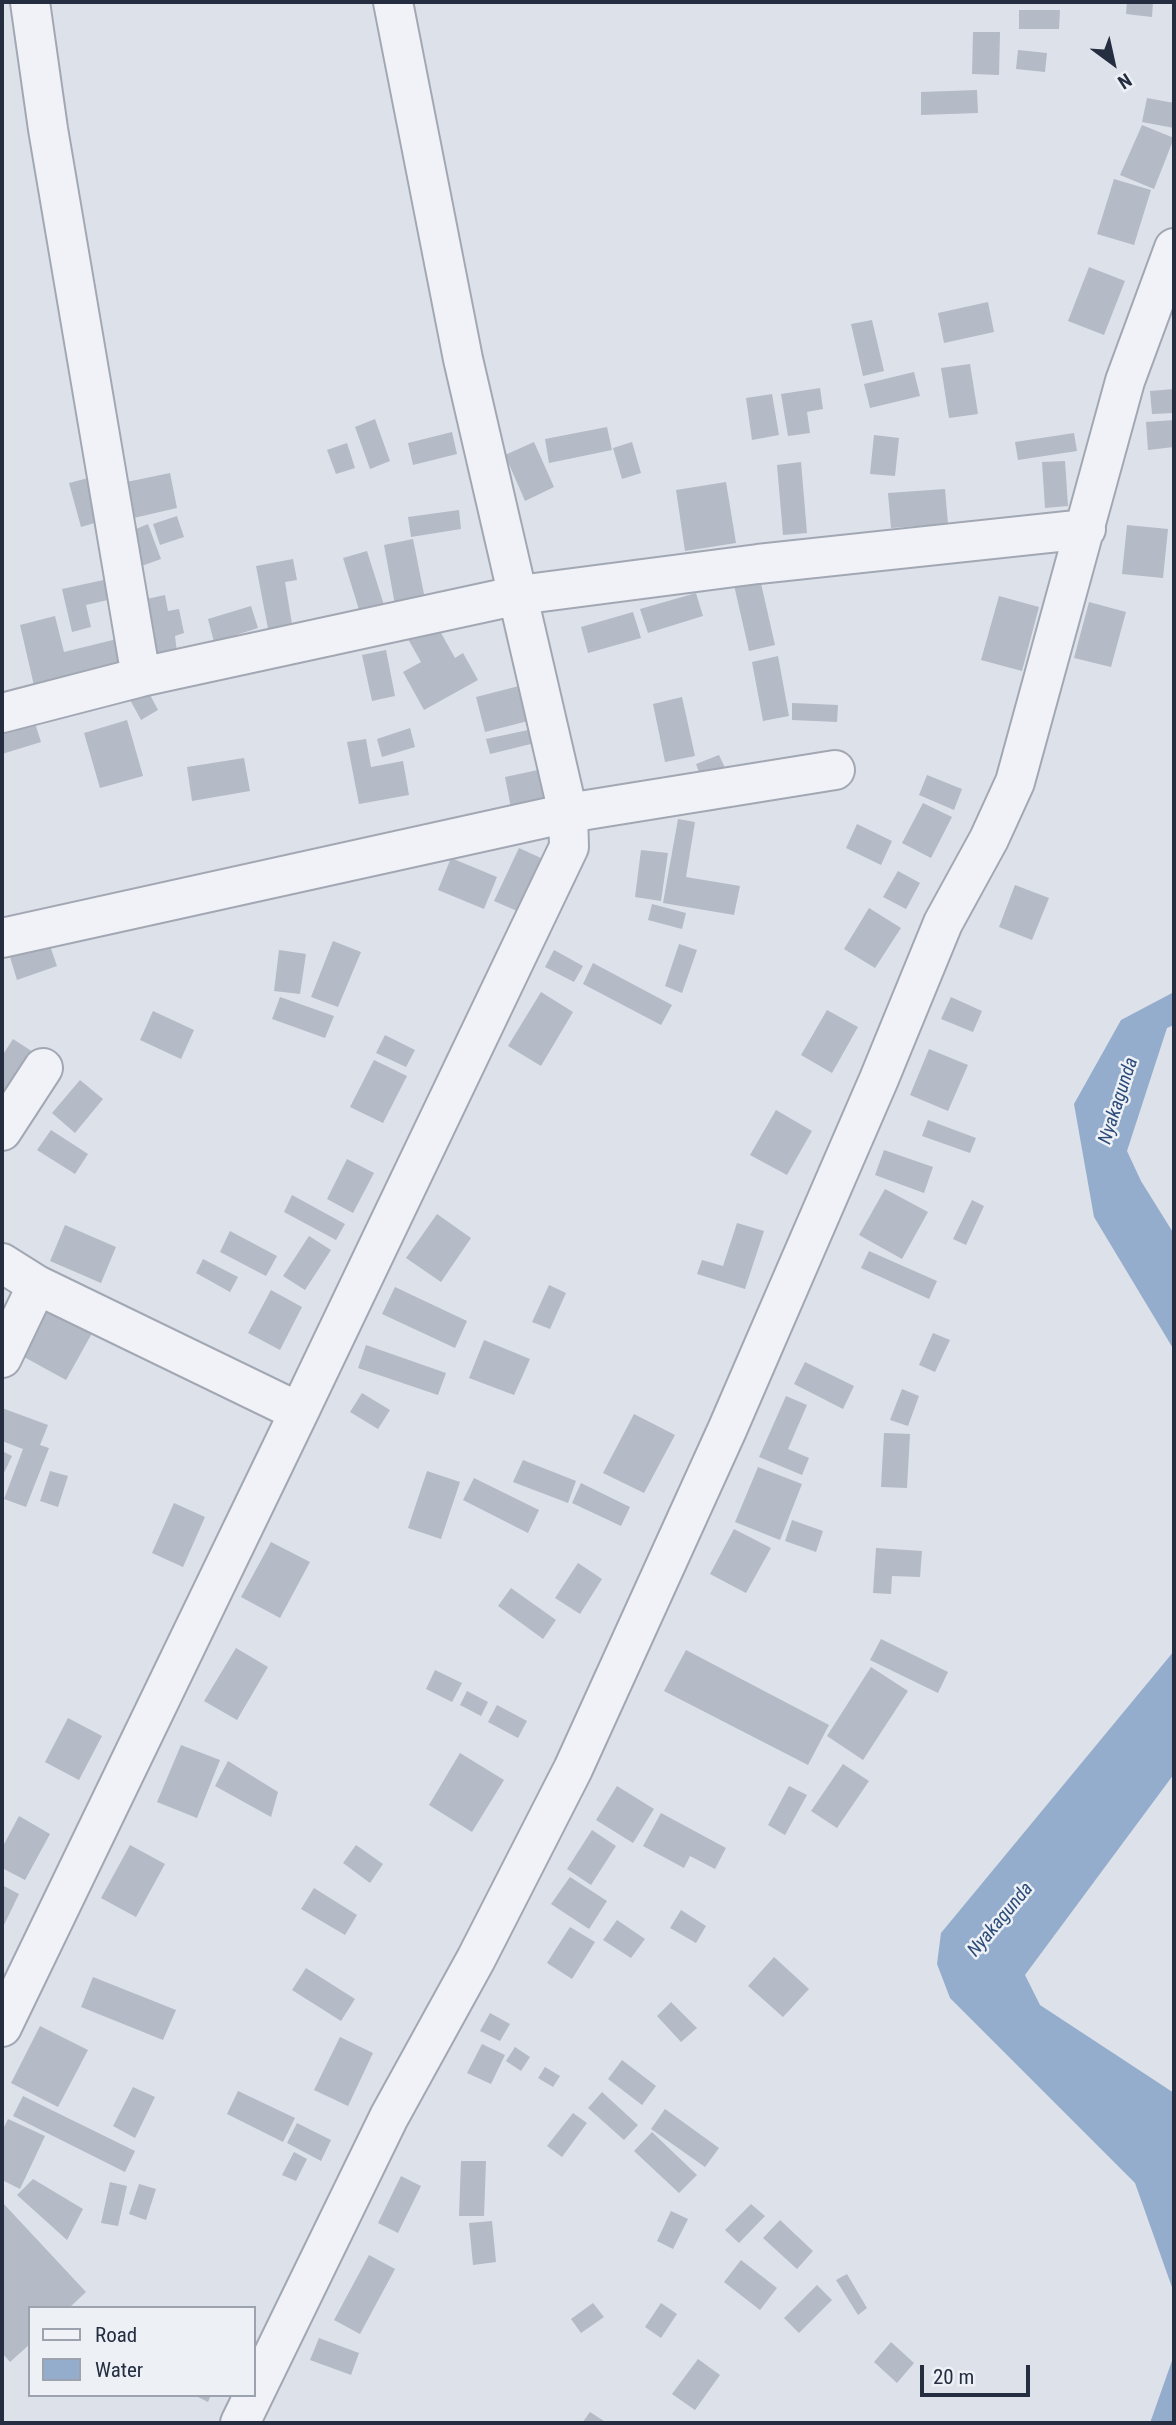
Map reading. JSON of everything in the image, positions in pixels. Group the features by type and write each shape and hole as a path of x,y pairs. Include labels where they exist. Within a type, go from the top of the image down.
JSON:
{"street":[{"path":"30,2 48,129 141,677"},
{"path":"2,2027 569,847 568,813 463,359 393,2"},
{"path":"256,2390 389,2117 476,1959 573,1769 727,1430 879,1079 943,923 989,839 1015,782 1125,381 1174,248"},
{"path":"2,713 141,677 519,595 758,564 1086,529"},
{"path":"2,938 568,813 835,770"},
{"path":"2,1131 43,1068"},
{"path":"2,1263 37,1285 299,1412"},
{"path":"2,1358 37,1285"},
{"path":"240,2423 253,2397"}],"water":[{"name":"Nyakagunda","path":"1174,992 1174,1025 1167,1028 1127,1151 1141,1181 1174,1234 1174,1350 1094,1217 1074,1104 1121,1020"},
{"name":"Nyakagunda","path":"1174,1651 1174,1774 1025,1975 1040,2005 1174,2093 1174,2293 1135,2183 950,1998 937,1964 941,1933"},
{"path":"1174,2355 1174,2423 1150,2423"}],"building":[{"path":"1127,2 1153,2 1152,17 1126,14"},
{"path":"1019,10 1060,10 1059,29 1019,29"},
{"path":"973,32 1000,32 999,75 972,74"},
{"path":"1018,50 1047,53 1045,72 1016,69"},
{"path":"977,90 978,113 921,115 921,92"},
{"path":"1147,98 1174,103 1174,128 1142,122"},
{"path":"1142,125 1174,138 1154,189 1120,175"},
{"path":"1114,179 1151,190 1134,245 1097,234"},
{"path":"1089,267 1125,281 1104,335 1068,321"},
{"path":"988,302 994,332 944,343 938,313"},
{"path":"872,320 884,371 863,376 851,324"},
{"path":"970,364 978,414 949,418 941,368"},
{"path":"914,372 920,396 870,408 864,384"},
{"path":"820,388 823,409 807,412 810,433 788,436 781,394"},
{"path":"1174,389 1174,413 1152,414 1150,391"},
{"path":"772,394 779,435 752,440 746,398"},
{"path":"375,419 390,461 370,469 355,427"},
{"path":"1174,420 1174,447 1148,450 1146,422"},
{"path":"607,427 612,450 549,463 545,439"},
{"path":"452,432 457,454 413,465 408,443"},
{"path":"1074,433 1077,451 1018,460 1015,442"},
{"path":"874,435 899,438 895,476 870,474"},
{"path":"534,442 554,487 525,501 505,455"},
{"path":"632,442 641,473 622,479 613,448"},
{"path":"347,443 355,468 336,474 327,450"},
{"path":"1065,461 1068,506 1045,508 1042,462"},
{"path":"801,462 807,533 783,535 777,465"},
{"path":"170,473 177,508 125,520 117,484"},
{"path":"96,476 108,519 81,527 69,483"},
{"path":"726,482 736,543 685,551 676,490"},
{"path":"945,489 948,524 891,528 888,493"},
{"path":"459,510 461,529 411,537 408,517"},
{"path":"177,516 184,537 160,545 153,524"},
{"path":"148,524 161,559 136,568 124,534"},
{"path":"1127,525 1168,529 1163,578 1122,574"},
{"path":"413,539 425,599 395,605 384,545"},
{"path":"367,551 384,605 360,613 343,558"},
{"path":"293,559 297,580 285,582 293,630 269,634 256,566"},
{"path":"108,579 112,599 86,605 91,627 72,632 62,589"},
{"path":"760,579 775,645 749,651 734,585"},
{"path":"696,593 703,616 648,633 640,609"},
{"path":"165,595 168,611 179,609 184,633 175,636 177,652 149,657 138,601"},
{"path":"999,596 1039,607 1022,671 981,660"},
{"path":"1089,602 1126,612 1111,667 1074,658"},
{"path":"251,606 258,628 214,642 208,619"},
{"path":"633,612 641,638 588,653 581,627"},
{"path":"55,616 64,652 121,638 129,668 35,690 20,625"},
{"path":"436,624 455,658 463,653 478,680 424,710 403,672 421,662 408,639"},
{"path":"386,650 395,696 372,701 362,655"},
{"path":"778,656 789,716 763,721 752,662"},
{"path":"519,686 528,721 485,732 476,697"},
{"path":"147,689 158,710 141,720 129,698"},
{"path":"682,697 695,756 665,762 653,704"},
{"path":"792,703 838,705 837,722 792,720"},
{"path":"34,720 41,742 2,754 2,729"},
{"path":"127,720 143,776 100,788 84,733"},
{"path":"410,728 415,747 382,757 377,739"},
{"path":"528,730 531,744 490,754 486,739"},
{"path":"366,739 371,767 403,761 409,795 359,804 347,742"},
{"path":"719,755 728,774 703,783 696,764"},
{"path":"244,758 250,791 192,801 187,767"},
{"path":"538,770 544,801 511,808 505,777"},
{"path":"927,775 962,789 954,810 919,795"},
{"path":"923,803 952,817 931,858 902,843"},
{"path":"678,819 695,822 686,877 740,886 734,915 663,903"},
{"path":"857,824 892,841 881,865 846,848"},
{"path":"519,848 541,858 517,911 494,901"},
{"path":"641,850 668,853 661,901 635,897"},
{"path":"451,858 497,877 484,909 438,890"},
{"path":"898,871 920,883 906,909 883,897"},
{"path":"1015,885 1049,898 1032,940 999,927"},
{"path":"652,904 686,913 682,929 648,920"},
{"path":"869,908 901,928 875,968 844,949"},
{"path":"333,941 361,952 338,1007 311,997"},
{"path":"49,943 57,966 17,980 10,957"},
{"path":"679,944 697,950 682,993 665,986"},
{"path":"279,950 306,954 300,994 274,991"},
{"path":"554,950 583,966 574,982 545,967"},
{"path":"593,963 672,1005 661,1025 583,984"},
{"path":"541,992 573,1012 541,1066 508,1046"},
{"path":"280,997 334,1016 325,1038 272,1019"},
{"path":"951,997 982,1011 973,1032 941,1019"},
{"path":"827,1010 858,1027 832,1073 801,1055"},
{"path":"153,1011 194,1030 181,1059 140,1040"},
{"path":"385,1035 415,1050 406,1067 376,1053"},
{"path":"13,1039 33,1052 5,1097 2,1095 2,1056"},
{"path":"929,1049 968,1065 948,1111 910,1095"},
{"path":"374,1060 407,1076 383,1123 350,1107"},
{"path":"80,1080 103,1099 75,1133 52,1113"},
{"path":"776,1110 812,1131 787,1175 750,1155"},
{"path":"928,1120 976,1138 970,1153 922,1136"},
{"path":"51,1130 88,1154 75,1174 37,1150"},
{"path":"884,1150 933,1167 924,1193 875,1175"},
{"path":"347,1159 374,1173 353,1213 327,1199"},
{"path":"885,1189 928,1212 902,1259 859,1235"},
{"path":"292,1195 345,1224 336,1240 284,1212"},
{"path":"972,1200 984,1206 966,1245 953,1239"},
{"path":"437,1214 471,1238 441,1282 406,1258"},
{"path":"737,1223 764,1231 745,1289 697,1274 702,1260 723,1266"},
{"path":"65,1225 116,1247 101,1283 50,1261"},
{"path":"230,1231 277,1256 266,1276 220,1252"},
{"path":"309,1236 331,1250 305,1290 283,1276"},
{"path":"869,1251 937,1281 929,1299 861,1268"},
{"path":"203,1259 238,1277 230,1292 196,1273"},
{"path":"549,1285 566,1293 550,1329 532,1322"},
{"path":"395,1287 467,1321 455,1348 382,1314"},
{"path":"271,1290 302,1307 280,1350 248,1333"},
{"path":"44,1298 96,1326 66,1380 15,1352"},
{"path":"933,1333 950,1340 935,1372 919,1365"},
{"path":"484,1340 530,1359 514,1395 469,1378"},
{"path":"366,1345 446,1373 438,1395 358,1368"},
{"path":"805,1362 854,1386 843,1409 794,1384"},
{"path":"902,1389 919,1396 908,1426 890,1420"},
{"path":"362,1393 390,1410 378,1429 350,1412"},
{"path":"786,1396 807,1405 788,1449 809,1458 802,1475 759,1457"},
{"path":"2,1408 48,1425 40,1445 49,1448 26,1507 4,1499 23,1449 2,1441"},
{"path":"634,1414 675,1435 644,1493 603,1473"},
{"path":"884,1433 910,1434 907,1488 881,1487"},
{"path":"2,1451 12,1456 2,1477"},
{"path":"523,1460 576,1481 568,1503 513,1482"},
{"path":"758,1467 802,1484 780,1540 735,1522"},
{"path":"50,1471 68,1476 58,1507 40,1501"},
{"path":"427,1471 460,1482 441,1539 408,1528"},
{"path":"474,1478 539,1510 528,1533 463,1500"},
{"path":"581,1483 630,1507 621,1526 572,1503"},
{"path":"174,1503 205,1517 183,1567 152,1553"},
{"path":"792,1520 823,1531 816,1552 785,1541"},
{"path":"734,1529 771,1548 746,1593 710,1574"},
{"path":"271,1542 310,1562 280,1618 241,1597"},
{"path":"876,1548 922,1551 920,1577 892,1576 891,1594 873,1593"},
{"path":"578,1563 602,1579 580,1614 555,1598"},
{"path":"511,1588 556,1620 543,1639 498,1606"},
{"path":"881,1639 948,1672 938,1693 870,1660"},
{"path":"236,1648 268,1667 237,1720 204,1701"},
{"path":"686,1650 829,1725 808,1765 664,1691"},
{"path":"871,1667 908,1691 863,1760 827,1736"},
{"path":"435,1670 462,1683 452,1702 426,1689"},
{"path":"467,1691 488,1702 481,1716 460,1705"},
{"path":"497,1705 527,1721 518,1738 488,1722"},
{"path":"68,1718 102,1736 79,1780 45,1762"},
{"path":"181,1745 220,1760 197,1818 157,1802"},
{"path":"460,1753 504,1780 472,1832 429,1805"},
{"path":"228,1761 278,1792 271,1817 215,1786"},
{"path":"843,1764 869,1781 837,1828 811,1811"},
{"path":"617,1786 654,1809 633,1843 596,1820"},
{"path":"789,1786 807,1795 785,1835 768,1825"},
{"path":"661,1813 726,1848 715,1869 690,1856 684,1868 643,1846"},
{"path":"19,1816 50,1834 25,1880 2,1868 2,1848"},
{"path":"592,1830 616,1846 591,1885 567,1869"},
{"path":"130,1845 165,1864 136,1917 101,1898"},
{"path":"356,1845 383,1864 370,1883 343,1863"},
{"path":"570,1877 607,1901 589,1929 551,1904"},
{"path":"2,1885 19,1894 2,1929"},
{"path":"314,1888 357,1915 345,1935 301,1909"},
{"path":"681,1910 706,1926 696,1943 670,1928"},
{"path":"617,1920 645,1939 631,1958 603,1940"},
{"path":"570,1927 595,1942 572,1979 547,1963"},
{"path":"774,1957 809,1989 783,2017 748,1986"},
{"path":"306,1968 355,1999 341,2021 292,1990"},
{"path":"93,1977 176,2010 163,2040 81,2007"},
{"path":"671,2002 697,2028 681,2042 657,2016"},
{"path":"490,2013 510,2024 500,2041 480,2031"},
{"path":"40,2026 88,2050 58,2107 11,2083"},
{"path":"340,2037 373,2053 348,2106 314,2090"},
{"path":"482,2044 505,2055 491,2084 467,2073"},
{"path":"515,2047 530,2057 521,2071 506,2061"},
{"path":"622,2060 656,2086 642,2105 608,2079"},
{"path":"545,2067 560,2076 553,2087 538,2078"},
{"path":"133,2087 155,2097 135,2138 113,2126"},
{"path":"238,2091 295,2118 283,2142 227,2114"},
{"path":"602,2092 638,2125 624,2140 588,2108"},
{"path":"23,2096 135,2151 125,2172 13,2116"},
{"path":"665,2109 719,2148 705,2167 651,2129"},
{"path":"573,2113 587,2123 562,2157 547,2146"},
{"path":"8,2119 45,2136 20,2189 2,2180 2,2131"},
{"path":"297,2123 331,2140 321,2161 287,2143"},
{"path":"652,2132 697,2175 679,2193 634,2151"},
{"path":"294,2152 307,2159 296,2181 282,2175"},
{"path":"461,2161 486,2161 484,2216 459,2216"},
{"path":"401,2176 421,2186 398,2233 378,2223"},
{"path":"33,2179 83,2209 67,2240 17,2195"},
{"path":"110,2182 127,2186 118,2226 101,2223"},
{"path":"139,2184 156,2189 146,2220 129,2214"},
{"path":"2,2202 86,2292 71,2306 28,2306 28,2346 10,2362 2,2353"},
{"path":"751,2204 765,2216 739,2243 725,2230"},
{"path":"671,2211 688,2219 673,2249 657,2241"},
{"path":"780,2220 813,2251 797,2269 763,2238"},
{"path":"492,2221 496,2262 473,2265 469,2223"},
{"path":"369,2255 395,2269 360,2334 334,2320"},
{"path":"741,2260 777,2288 760,2310 724,2282"},
{"path":"847,2274 867,2308 858,2315 836,2280"},
{"path":"817,2285 832,2300 799,2333 784,2318"},
{"path":"593,2303 604,2317 581,2333 571,2319"},
{"path":"661,2303 677,2314 661,2338 645,2327"},
{"path":"319,2338 359,2353 351,2375 310,2360"},
{"path":"891,2342 914,2363 897,2383 874,2362"},
{"path":"698,2359 720,2375 695,2410 672,2394"},
{"path":"590,2412 607,2423 582,2423"}]}
